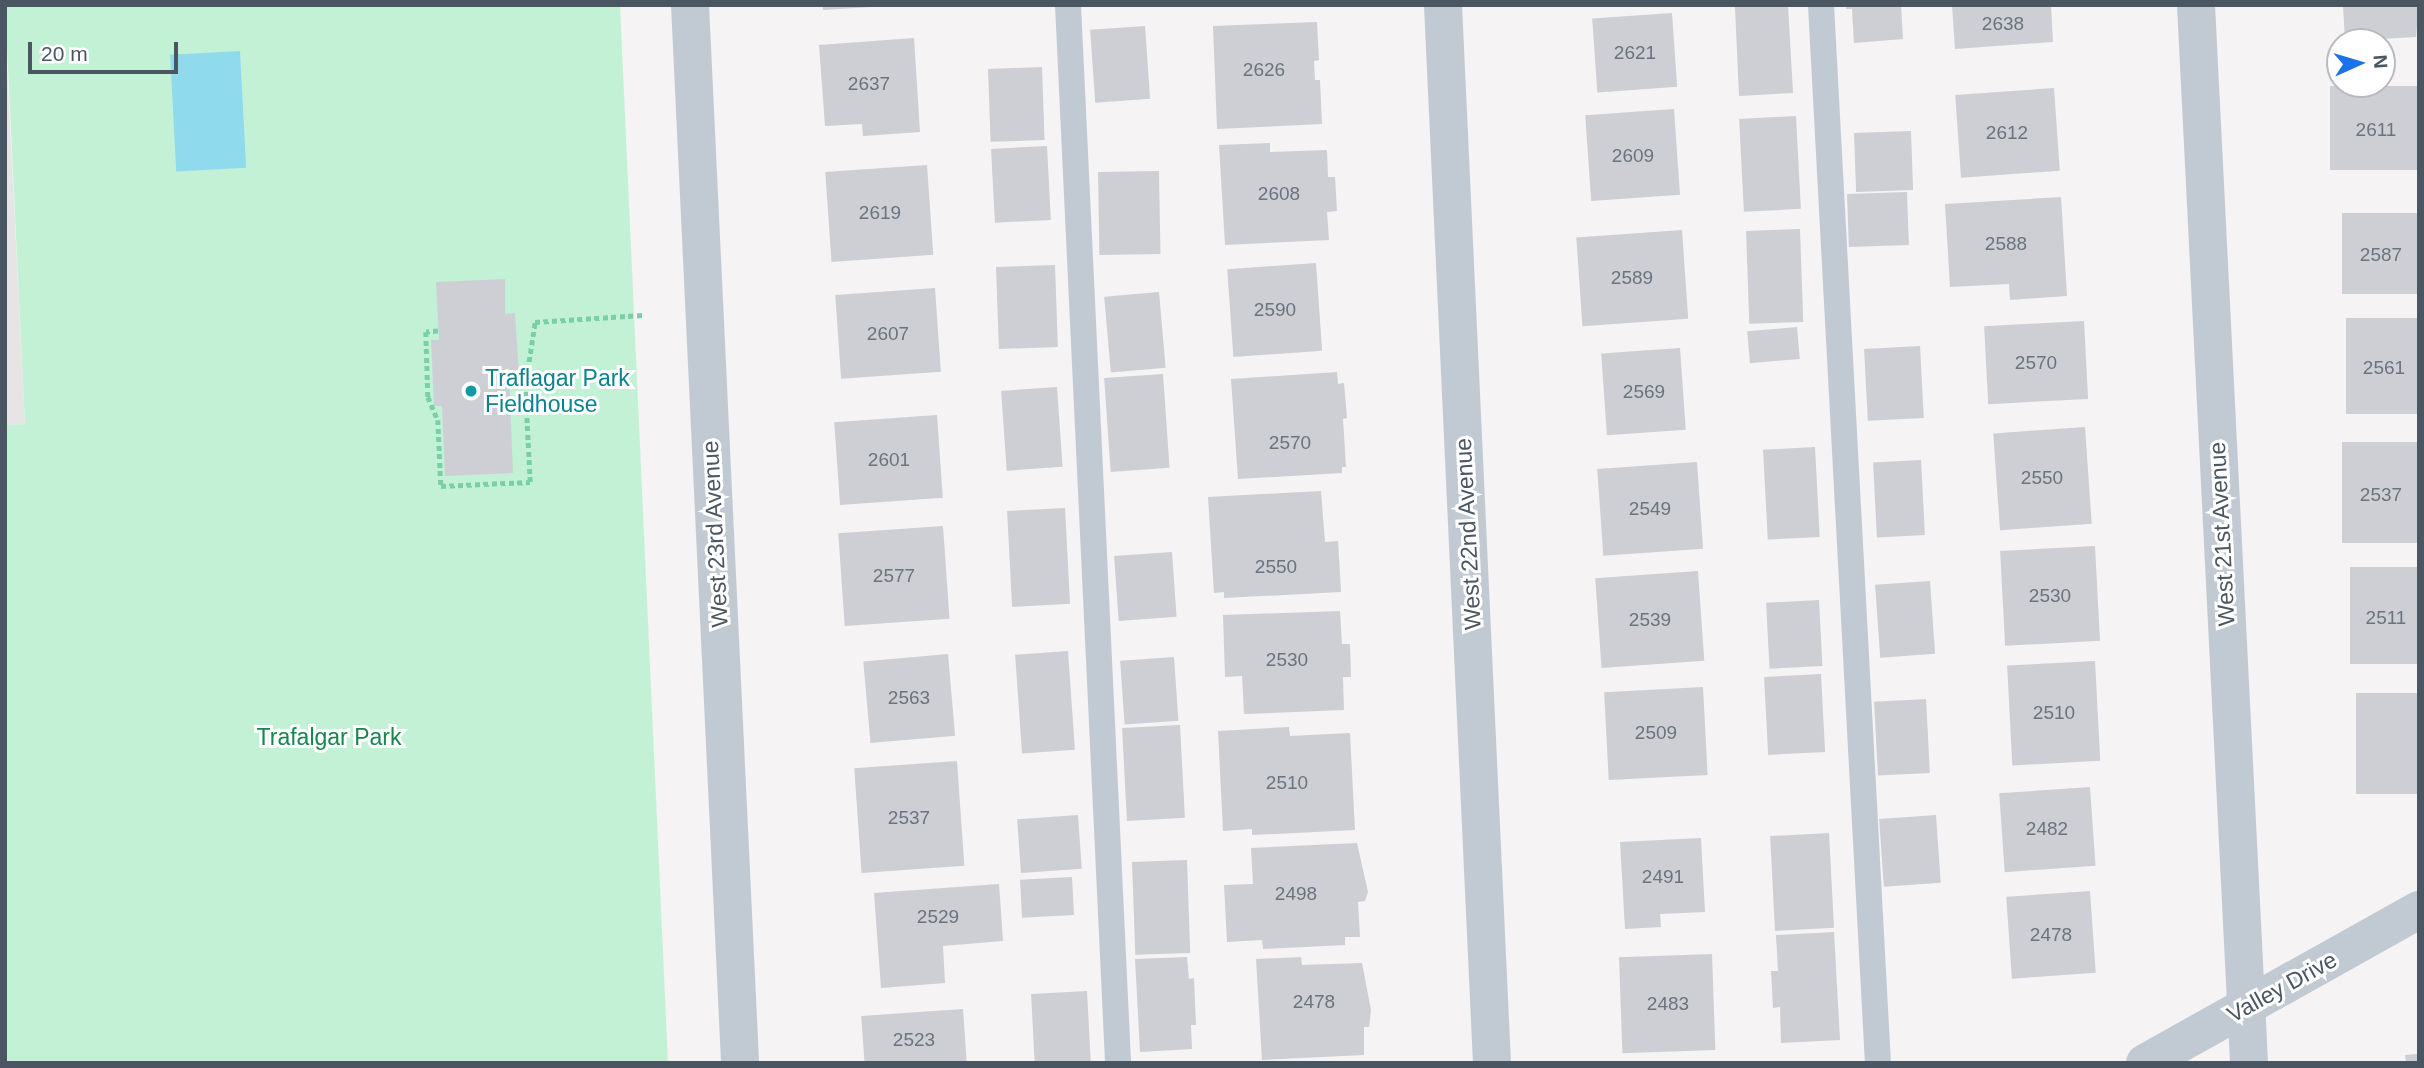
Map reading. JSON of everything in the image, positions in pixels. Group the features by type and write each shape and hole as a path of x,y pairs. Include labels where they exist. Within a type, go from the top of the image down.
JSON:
{"street":[{"name":"West 23rd Avenue","path":"690,5 740,1063"},
{"name":"West 22nd Avenue","path":"1443,5 1492,1063"},
{"name":"West 21st Avenue","path":"2196,5 2249,1063"},
{"name":"Valley Drive","path":"2146,1063 2419,910"}],"lane":[{"path":"1068,5 1118,1063"},
{"path":"1821,5 1878,1063"}],"path":[{"path":"438,331 426,332 428,397 438,420 440,486 530,482 525,387 535,322 643,316"}],"shaded area":[{"path":"5,26 25,424 5,425"}],"green space":[{"name":"Trafalgar Park","path":"5,5 620,5 668,1063 5,1063 5,425 25,424"}],"water":[{"path":"240,51 246,168 176,172 170,55"}],"building":[{"path":"823,5 871,5 871,7 823,10"},
{"path":"1788,5 1793,93 1739,96 1735,7"},
{"path":"1846,5 1901,5 1903,39 1854,43 1852,9 1846,9"},
{"path":"1952,5 2051,5 2053,42 1955,49"},
{"path":"2343,5 2419,5 2416,37 2396,38 2396,28 2344,28"},
{"path":"1672,13 1677,87 1597,92 1592,19"},
{"path":"1317,22 1319,60 1314,61 1315,80 1320,80 1322,124 1217,129 1213,26"},
{"path":"1145,26 1150,99 1095,103 1090,30"},
{"path":"914,38 920,132 863,136 862,124 825,126 819,45"},
{"path":"1042,67 1045,140 991,142 988,69"},
{"path":"2396,86 2419,86 2419,170 2330,170 2330,98 2396,98"},
{"path":"2054,88 2060,171 1961,178 1955,95"},
{"path":"1674,109 1680,195 1591,201 1585,115"},
{"path":"1796,116 1801,209 1744,212 1739,119"},
{"path":"1911,131 1913,190 1856,192 1854,133"},
{"path":"1270,143 1270,152 1327,150 1328,177 1335,177 1337,211 1327,212 1329,240 1225,245 1219,145"},
{"path":"1047,146 1051,220 995,223 991,149"},
{"path":"927,165 933,255 832,262 825,172"},
{"path":"1159,171 1160,254 1099,255 1098,172"},
{"path":"1907,192 1909,245 1849,247 1847,194"},
{"path":"2061,197 2067,296 2010,300 2009,284 1950,287 1945,204"},
{"path":"2342,213 2419,213 2419,294 2342,294"},
{"path":"1800,229 1803,322 1749,324 1746,231"},
{"path":"1682,230 1688,319 1582,326 1576,237"},
{"path":"1316,263 1322,351 1233,357 1227,269"},
{"path":"1055,265 1058,347 999,349 996,267"},
{"name":"Traflagar Park Fieldhouse","path":"505,279 505,314 515,313 519,374 509,375 513,473 445,476 442,406 434,406 431,340 439,340 436,282"},
{"path":"935,288 941,372 841,379 835,295"},
{"path":"1159,292 1166,368 1111,373 1104,297"},
{"path":"2346,318 2419,318 2419,414 2346,414"},
{"path":"2084,321 2088,399 1988,404 1984,326"},
{"path":"1797,327 1800,359 1750,363 1747,331"},
{"path":"1920,346 1924,418 1868,421 1864,349"},
{"path":"1680,348 1686,430 1607,435 1601,354"},
{"path":"1337,372 1338,384 1344,383 1347,418 1343,419 1346,467 1342,467 1342,473 1238,479 1231,379"},
{"path":"1163,374 1170,468 1111,472 1104,378"},
{"path":"1057,387 1063,467 1007,471 1001,391"},
{"path":"937,415 943,498 840,505 834,422"},
{"path":"2085,427 2092,524 2000,530 1993,433"},
{"path":"2342,442 2419,442 2419,543 2342,543"},
{"path":"1815,447 1820,537 1768,540 1763,450"},
{"path":"1921,460 1925,535 1877,537 1873,463"},
{"path":"1697,462 1703,549 1603,556 1597,469"},
{"path":"1321,491 1325,542 1338,541 1341,592 1224,598 1224,592 1214,593 1208,497"},
{"path":"1065,508 1070,604 1012,607 1007,511"},
{"path":"943,526 949,619 845,626 838,533"},
{"path":"2095,546 2100,641 2005,646 2000,551"},
{"path":"1172,552 1177,617 1119,621 1114,556"},
{"path":"2350,567 2419,567 2419,664 2350,664"},
{"path":"1698,571 1704,661 1602,668 1595,578"},
{"path":"1930,581 1935,654 1880,658 1875,585"},
{"path":"1819,600 1822,666 1770,669 1766,603"},
{"path":"1340,611 1342,644 1350,644 1351,677 1343,677 1344,710 1244,714 1242,676 1225,677 1223,615"},
{"path":"1068,651 1075,750 1022,753 1015,655"},
{"path":"948,654 955,736 870,743 863,661"},
{"path":"1174,657 1178,721 1125,725 1120,661"},
{"path":"2095,661 2100,761 2012,765 2007,666"},
{"path":"1821,674 1825,752 1768,755 1764,677"},
{"path":"1703,687 1708,775 1609,780 1604,692"},
{"path":"2356,693 2419,693 2419,794 2356,794"},
{"path":"1926,699 1930,773 1878,776 1874,702"},
{"path":"1180,725 1185,818 1127,821 1122,728"},
{"path":"1289,727 1290,736 1350,733 1355,830 1252,835 1252,829 1223,831 1218,731"},
{"path":"957,761 964,866 862,873 854,768"},
{"path":"2090,787 2096,866 2005,872 1999,793"},
{"path":"1078,815 1082,869 1021,873 1017,819"},
{"path":"1936,815 1941,883 1884,887 1879,819"},
{"path":"1829,833 1834,928 1775,931 1770,836"},
{"path":"1701,838 1705,912 1660,914 1661,927 1625,929 1620,842"},
{"path":"1357,843 1368,892 1365,901 1358,902 1360,937 1345,937 1345,945 1263,949 1262,940 1227,942 1224,885 1253,884 1251,848"},
{"path":"1187,860 1190,953 1135,955 1132,862"},
{"path":"1072,877 1074,915 1022,918 1020,880"},
{"path":"999,884 1003,941 943,946 945,983 881,988 874,893"},
{"path":"2090,891 2096,973 2012,979 2006,897"},
{"path":"1834,932 1840,1040 1781,1043 1780,1007 1773,1008 1771,971 1778,971 1776,935"},
{"path":"1712,954 1715,1050 1622,1053 1619,957"},
{"path":"1187,957 1189,979 1194,978 1196,1025 1191,1025 1192,1049 1140,1052 1135,959"},
{"path":"1301,957 1302,965 1362,963 1371,1010 1369,1027 1364,1027 1364,1055 1262,1060 1256,959"},
{"path":"1087,991 1091,1063 1035,1063 1031,994"},
{"path":"963,1009 967,1063 865,1063 861,1016"},
{"path":"2419,1054 2419,1063 2406,1063 2405,1055"}],"place":[{"name":"Traflagar Park Fieldhouse","path":"471,391"}]}
